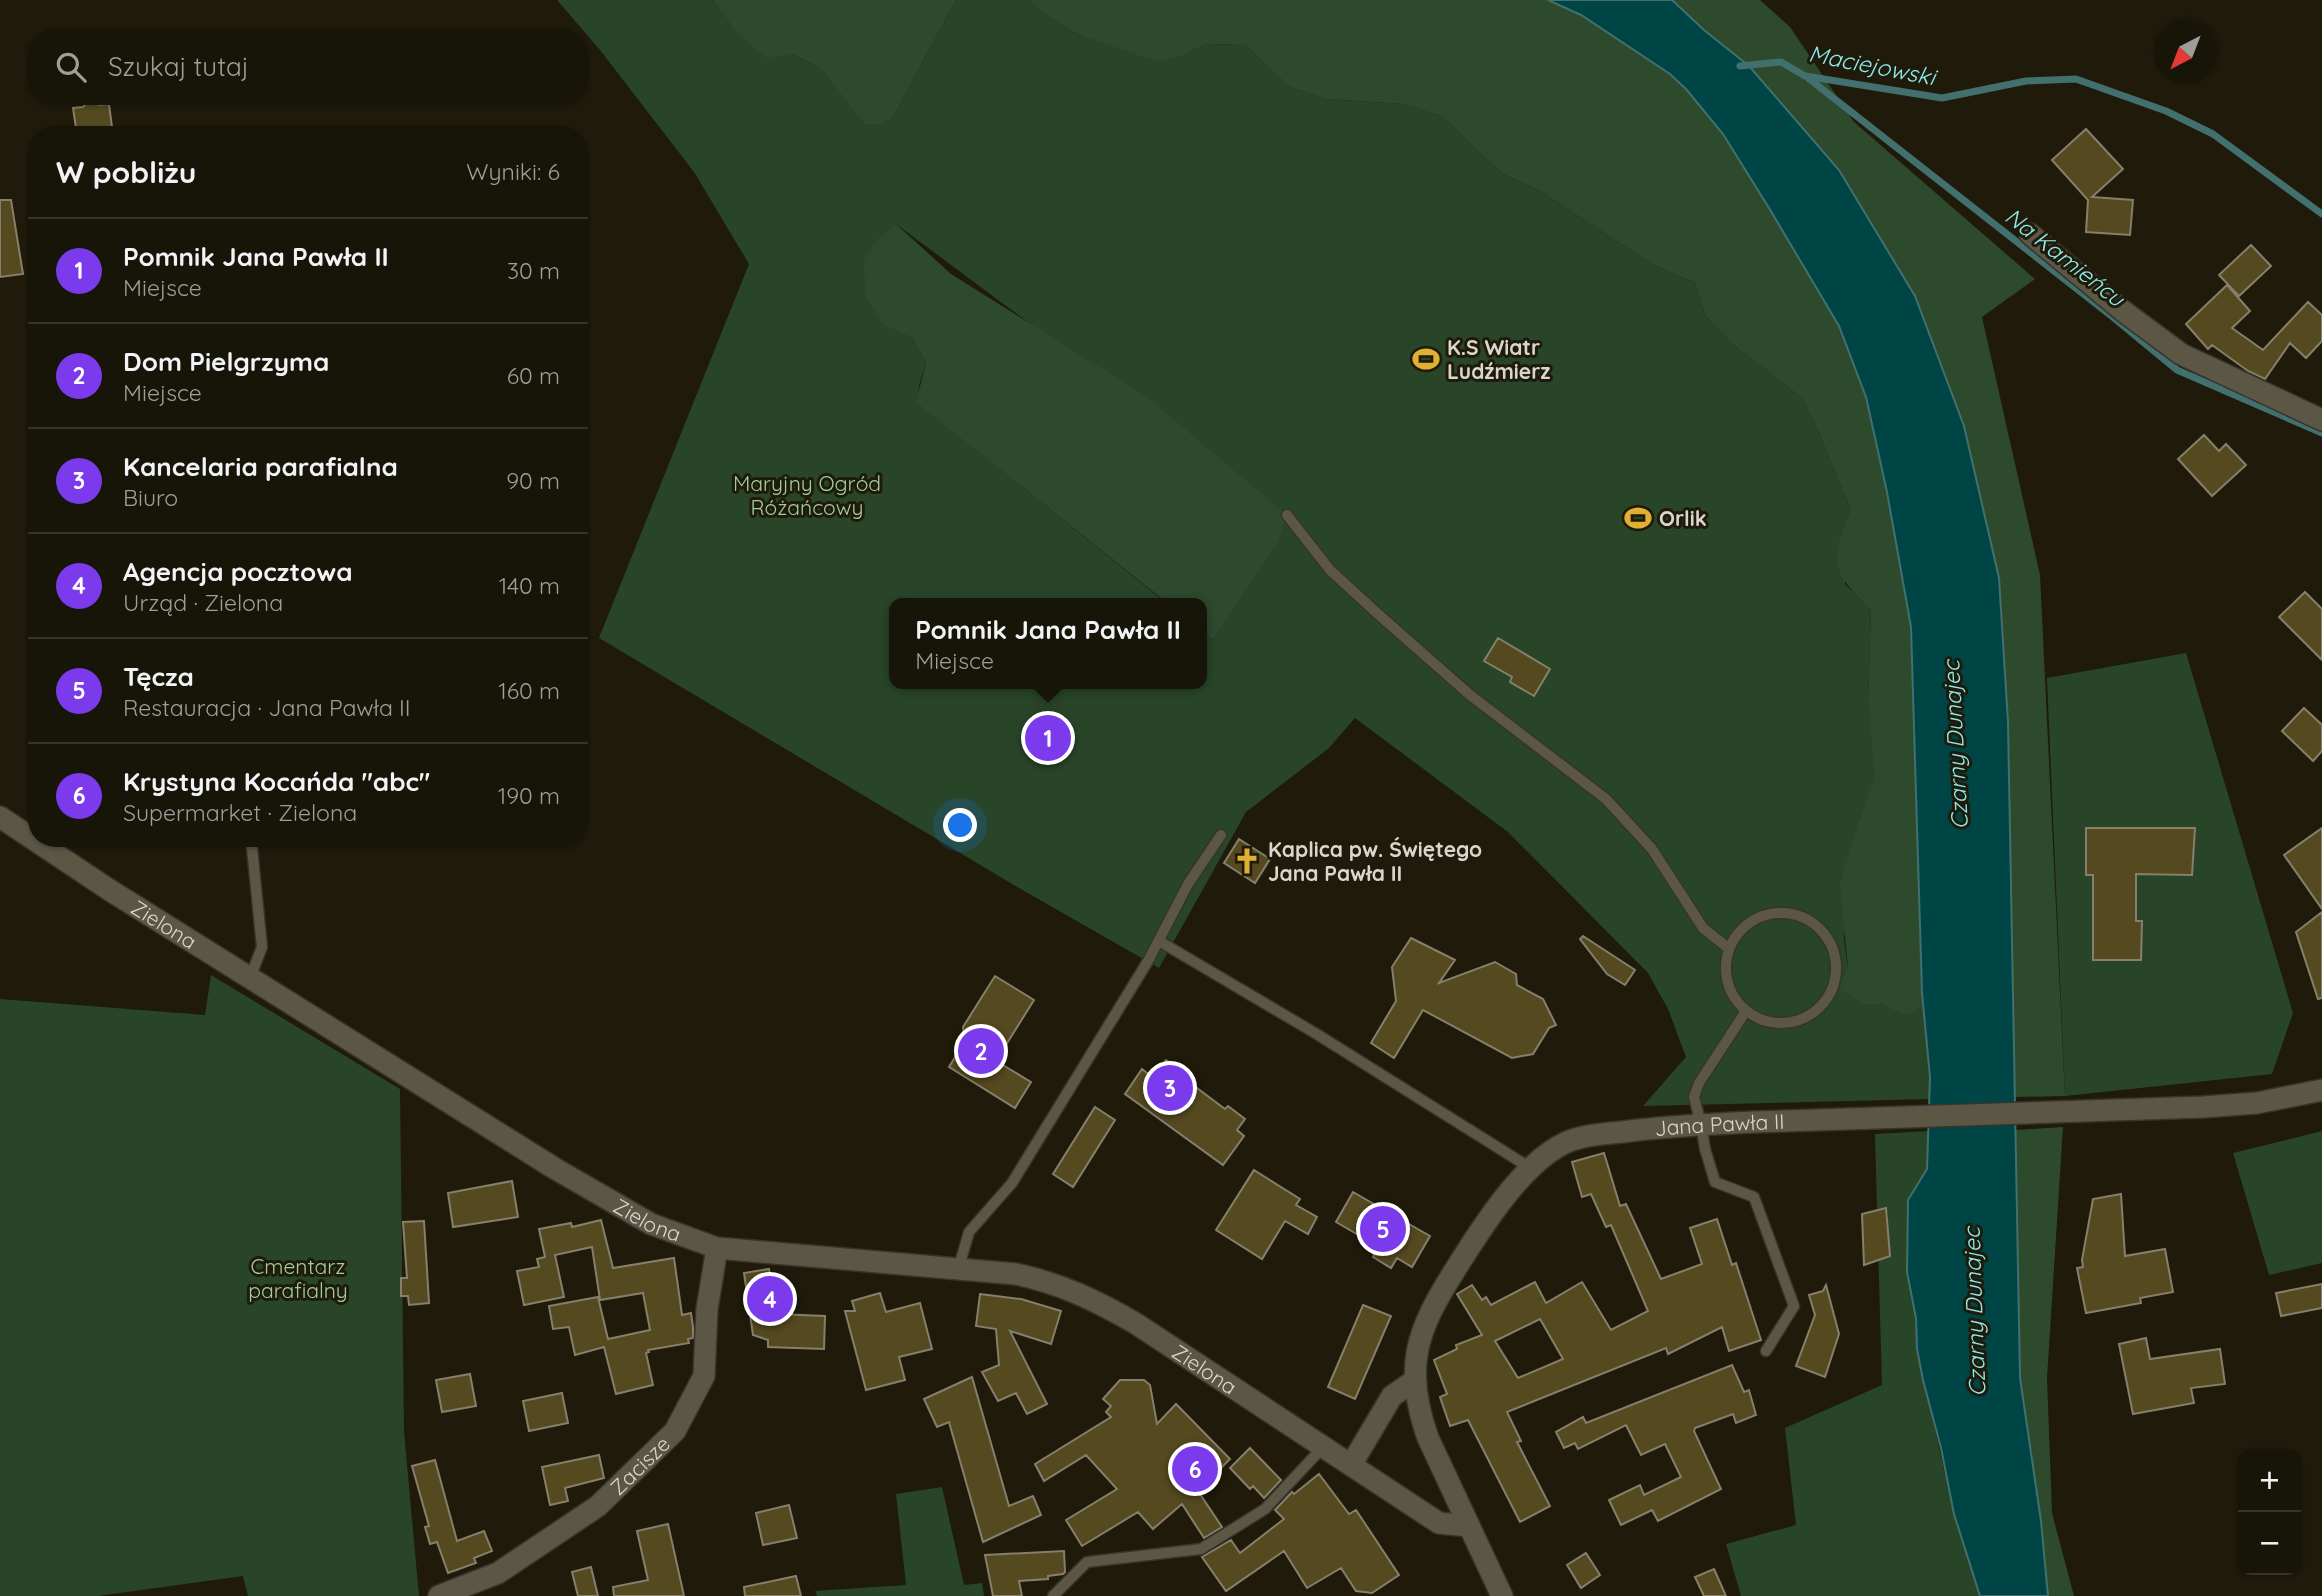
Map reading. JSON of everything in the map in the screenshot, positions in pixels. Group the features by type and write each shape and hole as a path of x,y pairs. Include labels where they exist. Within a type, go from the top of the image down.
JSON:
{"street":[{"path":"2030,234 2123,311 2181,354 2322,419"},
{"name":"Zielona","path":"0,817 28,836"},
{"name":"Zielona","path":"45,847 250,978 651,1224 717,1248 1016,1274 1051,1282 1088,1297 1135,1323 1440,1523 1469,1526"},
{"name":"Jana Pawła II","path":"1502,1596 1428,1438 1419,1412 1414,1381 1415,1358 1422,1330 1436,1299 1504,1199 1552,1151 1567,1142 1595,1135 1701,1125 2109,1111 2257,1103 2322,1090"},
{"name":"Zacisze","path":"439,1596 498,1573 598,1506 675,1431 704,1376 707,1309 717,1248"},
{"path":"1351,1465 1392,1396 1414,1381"}],"lane":[{"path":"1287,515 1330,570 1388,623 1470,695 1606,799 1652,849 1703,928 1728,948"},
{"path":"958,1270 969,1232 1012,1184 1159,941 1188,884 1221,835"},
{"path":"250,978 262,947 252,847"},
{"path":"1784,912 1801,916 1816,925 1829,939 1835,957 1836,976 1830,995 1818,1010 1801,1020 1782,1024 1763,1020 1746,1011 1734,998 1727,982 1725,965 1728,948 1737,932 1750,920 1766,914 1784,912"},
{"path":"1159,941 1315,1033 1532,1169"},
{"path":"1746,1011 1699,1083 1694,1097 1704,1149 1715,1182 1754,1197 1794,1306 1766,1351"},
{"path":"1053,1596 1087,1562 1201,1549 1265,1509 1324,1446"}],"green space":[{"name":"Maryjny Ogród Różańcowy","path":"557,0 713,0 733,29 820,68 866,124 882,125 893,117 956,0 1028,0 1041,12 1077,34 1115,46 1186,54 1206,44 1246,45 1288,86 1325,99 1403,104 1443,117 1501,173 1542,192 1651,264 1695,283 1705,316 1732,344 1802,398 1851,511 1845,584 1871,610 1868,701 1876,778 1860,818 1844,938 1848,968 1863,1004 1880,1004 1906,1014 1924,1007 1930,1099 1643,1106 1686,1057 1668,1009 1648,973 1508,832 1355,718 1329,748 1246,812 1159,968 1014,885 599,638 749,264 694,172 588,36 588,28 581,28","holes":["896,224 1287,515 1213,640 1207,636 1207,689 889,689 889,598 1160,598 917,402 926,363 912,337"]},
{"path":"713,0 956,0 893,117 882,125 865,124 820,68 792,54 766,58 733,29"},
{"path":"1028,0 1548,0 1581,15 1670,74 1686,89 1723,135 1839,326 1866,397 1887,492 1911,627 1924,1007 1906,1015 1880,1004 1863,1004 1838,988 1848,968 1840,883 1875,778 1868,701 1871,610 1841,575 1837,554 1851,511 1802,398 1732,344 1705,316 1695,283 1651,264 1542,192 1501,173 1443,117 1403,104 1325,99 1288,86 1246,45 1206,44 1186,54 1159,62 1077,34 1041,12"},
{"path":"1672,0 1760,0 1790,27 1854,122 2035,279 1982,317 2040,575 2065,1096 2015,1097 2008,722 1999,578 1704,30"},
{"path":"896,224 951,274 1147,397 1287,515 1278,541 1213,640 1207,636 1207,598 1161,598 916,402 926,363 912,337 882,324 865,295 864,260 877,240"},
{"path":"2186,653 2293,1013 2272,1074 2065,1096 2047,678"},
{"name":"Cmentarz parafialny","path":"211,975 400,1089 404,1432 419,1596 248,1596 243,1576 98,1596 0,1596 0,999 205,1015"},
{"path":"2063,1127 2047,1378 2052,1513 2074,1596 2048,1596 2041,1521 2020,1378 2015,1130"},
{"path":"1929,1131 1927,1169 1908,1200 1907,1272 1916,1318 1917,1349 1954,1514 1980,1596 1741,1596 1726,1544 1796,1525 1785,1428 1882,1385 1875,1134"},
{"path":"2322,1131 2322,1263 2269,1275 2233,1153"},
{"path":"942,1487 964,1585 982,1583 984,1596 817,1596 815,1591 906,1585 896,1494"}],"water":[{"name":"Czarny Dunajec","path":"1548,0 1672,0 1749,66 1839,170 1915,296 1964,426 1999,578 2008,722 2020,1378 2041,1521 2048,1596 1980,1596 1954,1514 1917,1349 1916,1318 1907,1272 1908,1200 1927,1169 1930,1077 1922,993 1911,627 1887,492 1866,397 1839,326 1723,134 1670,74 1581,15"}],"building":[{"path":"109,105 112,126 76,126 73,108"},
{"path":"2086,129 2123,169 2092,197 2133,200 2130,235 2086,232 2088,200 2052,160"},
{"path":"0,200 11,200 23,274 0,277"},
{"path":"2251,245 2271,266 2239,296 2219,275"},
{"path":"2227,285 2250,311 2232,328 2263,350 2308,302 2322,315 2322,341 2306,358 2290,343 2265,379 2248,371 2212,345 2208,349 2186,324"},
{"path":"2204,435 2219,451 2226,444 2246,465 2212,496 2178,459"},
{"path":"2305,592 2322,609 2322,660 2279,617"},
{"path":"1498,638 1550,669 1534,696 1510,682 1512,677 1484,661"},
{"path":"2304,708 2322,725 2322,751 2313,761 2282,731"},
{"path":"2086,828 2195,828 2192,875 2136,874 2136,921 2142,921 2141,960 2093,960 2093,875 2086,875"},
{"path":"2322,828 2322,909 2284,855"},
{"name":"Kaplica pw. Świętego Jana Pawła II","path":"1239,839 1270,859 1255,883 1224,863"},
{"path":"2322,912 2322,998 2318,999 2296,932"},
{"path":"1583,936 1635,970 1625,985 1607,974 1580,939"},
{"path":"1411,938 1455,960 1439,983 1495,962 1516,974 1517,985 1543,999 1556,1025 1549,1028 1533,1054 1512,1058 1423,1010 1394,1058 1371,1043 1396,1001 1392,967"},
{"path":"995,976 1034,1000 996,1061 1031,1082 1015,1108 949,1067 965,1041 963,1027"},
{"path":"1166,1060 1184,1072 1181,1076 1225,1109 1228,1106 1245,1119 1237,1130 1244,1136 1223,1165 1125,1094 1142,1069 1153,1078"},
{"path":"1095,1107 1115,1120 1073,1187 1053,1174"},
{"path":"1604,1153 1620,1206 1626,1204 1661,1279 1702,1264 1690,1228 1717,1219 1732,1265 1736,1263 1761,1340 1729,1351 1722,1327 1668,1354 1666,1348 1507,1412 1521,1441 1517,1442 1550,1506 1520,1522 1468,1420 1450,1426 1440,1397 1447,1394 1434,1360 1457,1349 1456,1345 1482,1335 1457,1294 1472,1285 1482,1300 1486,1297 1491,1305 1535,1282 1546,1303 1582,1282 1611,1330 1648,1311 1611,1225 1606,1227 1591,1194 1582,1197 1572,1162","holes":["1540,1319 1563,1359 1518,1378 1495,1341"]},
{"path":"1254,1170 1300,1199 1296,1205 1317,1217 1308,1234 1285,1221 1262,1259 1216,1230"},
{"path":"512,1181 518,1217 453,1227 448,1193"},
{"path":"1353,1192 1430,1236 1412,1267 1397,1258 1391,1268 1373,1257 1379,1247 1336,1222"},
{"path":"2121,1194 2125,1256 2165,1249 2173,1292 2140,1298 2141,1303 2086,1313 2077,1268 2083,1267 2093,1199"},
{"path":"1886,1208 1890,1256 1864,1265 1862,1214"},
{"path":"601,1220 613,1268 674,1258 682,1315 691,1313 693,1327 693,1338 688,1339 689,1343 648,1350 646,1353 653,1385 616,1394 604,1347 575,1355 569,1327 553,1329 549,1306 598,1297 608,1339 650,1330 643,1293 600,1300 592,1247 555,1255 564,1297 524,1305 517,1271 539,1267 537,1259 545,1257 539,1229 571,1223 572,1227"},
{"path":"424,1221 429,1303 409,1305 408,1296 401,1296 401,1278 407,1278 403,1222"},
{"path":"769,1269 776,1314 825,1316 824,1349 768,1347 768,1340 753,1335 744,1273"},
{"path":"2322,1284 2322,1308 2281,1316 2276,1293"},
{"path":"1826,1285 1839,1334 1825,1377 1796,1366 1815,1315 1809,1295 1823,1291"},
{"path":"880,1293 886,1312 920,1303 932,1349 899,1357 905,1380 866,1390 845,1311 855,1311 852,1301"},
{"path":"980,1294 1021,1299 1061,1311 1051,1344 1010,1331 1047,1404 1027,1414 1016,1393 998,1401 982,1372 999,1365 996,1329 976,1326"},
{"path":"1363,1305 1391,1316 1355,1399 1328,1387"},
{"path":"2146,1338 2150,1359 2220,1349 2225,1384 2191,1388 2194,1403 2133,1414 2119,1344"},
{"path":"1732,1365 1744,1392 1749,1390 1756,1415 1736,1423 1733,1414 1695,1428 1694,1431 1721,1489 1658,1521 1652,1510 1621,1525 1609,1500 1640,1485 1644,1495 1681,1477 1665,1444 1641,1455 1626,1425 1578,1449 1575,1443 1564,1448 1556,1432 1583,1417 1586,1423"},
{"path":"470,1374 476,1406 442,1412 436,1380"},
{"path":"972,1377 1009,1506 1033,1496 1041,1515 983,1542 949,1422 937,1427 924,1399"},
{"path":"1120,1380 1144,1380 1150,1385 1157,1424 1176,1404 1230,1459 1198,1491 1222,1527 1204,1538 1182,1504 1153,1529 1138,1512 1082,1546 1066,1520 1117,1489 1086,1455 1044,1481 1035,1464 1111,1417 1106,1412 1111,1406 1103,1399"},
{"path":"562,1393 568,1423 529,1431 523,1401"},
{"path":"1250,1448 1281,1480 1264,1498 1253,1486 1250,1489 1230,1468"},
{"path":"599,1455 604,1478 565,1488 568,1501 550,1505 542,1467"},
{"path":"435,1460 457,1541 484,1531 492,1551 474,1558 476,1563 448,1573 437,1542 430,1544 425,1527 429,1526 412,1466"},
{"path":"1319,1474 1349,1514 1356,1510 1399,1575 1372,1593 1356,1591 1341,1568 1307,1588 1284,1551 1226,1591 1202,1557 1231,1540 1240,1553 1284,1519 1275,1510 1292,1492 1294,1494"},
{"path":"789,1505 797,1538 763,1545 756,1513"},
{"path":"668,1524 684,1596 614,1596 613,1587 648,1580 637,1531"},
{"path":"1064,1551 1063,1574 1048,1576 1048,1579 1019,1581 1022,1596 993,1596 985,1555"},
{"path":"1586,1553 1600,1575 1581,1588 1567,1565"},
{"path":"591,1567 598,1596 578,1596 572,1572"},
{"path":"1714,1569 1726,1596 1704,1596 1695,1577"},
{"path":"796,1576 801,1596 745,1596 744,1587"}],"waterway":[{"name":"Maciejowski","path":"1740,66 1781,62 1805,76 1942,98 2026,81 2076,79 2166,111 2213,134 2322,214"},
{"name":"Na Kamieńcu","path":"1808,78 2177,370 2322,433"}],"place":[{"name":"K.S Wiatr Ludźmierz","path":"1426,359"},
{"name":"Orlik","path":"1638,518"},
{"name":"Pomnik Jana Pawła II","path":"1048,738"},
{"name":"Kaplica pw. Świętego Jana Pawła II","path":"1247,861"},
{"name":"Dom Pielgrzyma","path":"981,1051"},
{"name":"Kancelaria parafialna","path":"1170,1088"},
{"name":"Tęcza","path":"1383,1229"},
{"name":"Agencja pocztowa","path":"770,1299"},
{"name":"Krystyna Kocańda \"abc\"","path":"1195,1469"}]}
